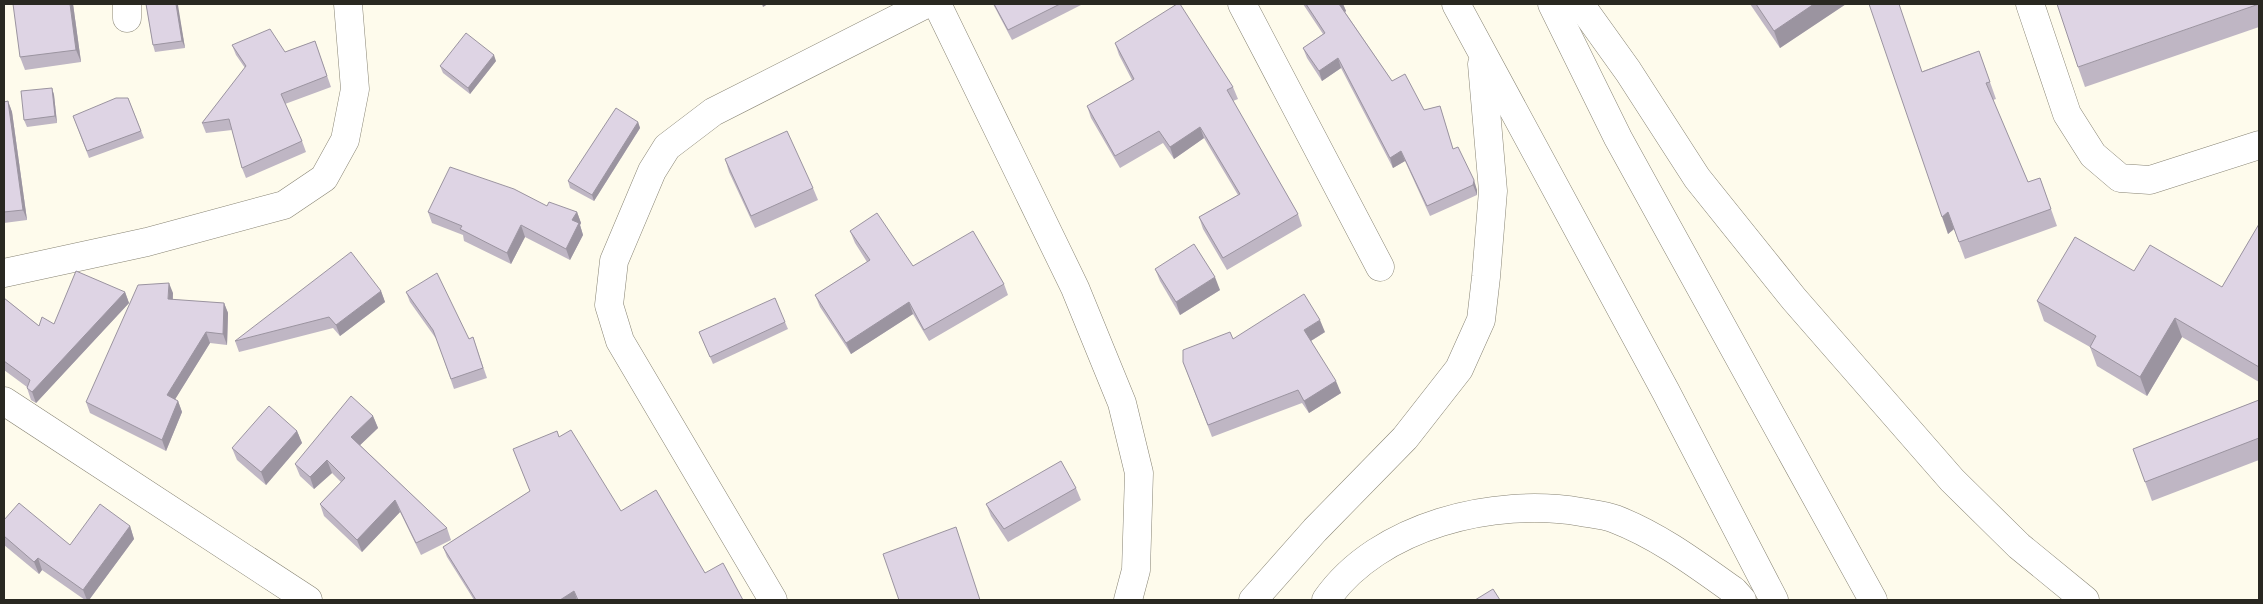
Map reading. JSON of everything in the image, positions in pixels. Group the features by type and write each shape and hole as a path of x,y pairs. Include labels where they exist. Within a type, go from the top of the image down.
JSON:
{"main road":[{"path":"4,273 147,242 284,205 324,178 345,140 355,89 348,4"},
{"path":"773,600 620,341 610,305 614,261 652,171 667,147 713,112 926,4"},
{"path":"937,4 1075,288 1122,403 1140,473 1136,570 1128,600"},
{"path":"1242,4 1380,267"},
{"path":"1456,4 1666,392 1774,600"},
{"path":"1552,4 1618,138 1873,600"},
{"path":"1580,4 1628,71 1697,178 1794,299 1952,480 2019,546 2085,600"},
{"path":"2030,4 2067,114 2093,155 2120,178 2150,180 2259,145"},
{"path":"1253,600 1315,530 1405,438 1459,369 1481,320 1493,191 1481,53"},
{"path":"4,402 297,598"},
{"path":"1326,600 1334,588 1373,555 1423,527 1500,508 1557,508 1613,518 1672,547 1734,591 1742,600"}],"building":[{"path":"13,4 70,4 76,50 20,57"},
{"path":"146,4 176,4 182,41 153,45"},
{"path":"994,4 1060,4 1008,30"},
{"path":"1177,4 1180,4 1233,87 1227,90 1298,214 1223,258 1199,217 1240,194 1200,127 1170,147 1159,131 1115,156 1087,106 1134,79 1115,43"},
{"path":"1306,4 1339,4 1392,81 1405,74 1424,110 1440,106 1453,149 1458,147 1474,180 1473,185 1427,206 1401,151 1390,158 1338,58 1319,71 1303,48 1325,33"},
{"path":"1756,4 1814,4 1774,31"},
{"path":"1869,4 1899,4 1922,72 1979,51 1990,82 1986,83 2028,182 2040,178 2051,209 1959,242 1948,212 1942,217"},
{"path":"2057,4 2259,4 2078,67"},
{"path":"270,29 285,52 315,41 327,76 281,94 302,141 242,168 229,119 202,123 246,66 232,45"},
{"path":"466,33 494,55 468,88 440,66"},
{"path":"52,88 55,116 24,120 21,91"},
{"path":"116,98 128,98 141,131 87,151 73,116"},
{"path":"8,101 23,210 4,212 4,102"},
{"path":"616,108 638,122 592,195 568,181"},
{"path":"787,131 813,188 751,216 725,159"},
{"path":"450,167 514,189 547,206 549,202 577,212 572,220 579,223 566,249 521,225 507,253 460,229 462,226 428,212"},
{"path":"877,213 913,266 973,231 1004,284 924,330 909,302 846,343 815,295 870,260 850,231"},
{"path":"2259,224 2259,367 2175,318 2140,377 2090,347 2096,336 2037,301 2075,237 2134,271 2150,245 2222,287"},
{"path":"1194,244 1215,277 1176,302 1155,269"},
{"path":"351,252 381,291 336,325 329,317 235,341"},
{"path":"76,271 125,292 32,392 27,388 30,380 4,361 4,298 39,326 42,317 54,324"},
{"path":"437,273 469,339 473,337 483,368 451,379 433,330 406,292"},
{"path":"169,283 168,299 224,303 223,334 206,332 167,395 178,401 162,440 86,402 138,285"},
{"path":"1304,294 1320,320 1304,330 1336,381 1304,401 1298,390 1208,425 1183,362 1183,350 1230,332 1233,339"},
{"path":"775,298 785,322 710,357 699,332"},
{"path":"351,396 373,416 351,437 447,528 416,543 395,500 357,540 320,504 345,478 327,460 310,477 295,464"},
{"path":"2259,400 2259,438 2145,482 2133,449"},
{"path":"269,406 297,431 261,472 232,448"},
{"path":"571,430 621,511 656,490 705,573 723,563 743,600 578,600 574,591 560,600 476,600 443,547 530,491 513,449 557,431 559,437"},
{"path":"1061,461 1076,488 1004,529 986,504"},
{"path":"19,503 70,545 100,504 130,526 83,590 38,558 34,562 4,536 4,520"},
{"path":"956,527 980,600 899,600 883,554"},
{"path":"1493,589 1500,600 1475,600"}]}
